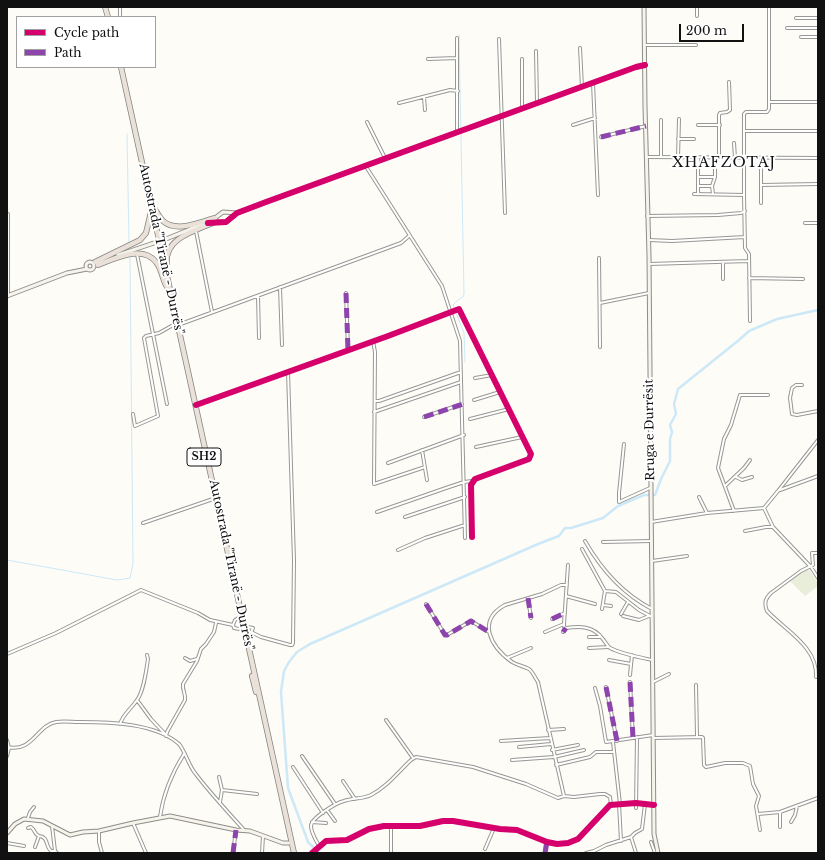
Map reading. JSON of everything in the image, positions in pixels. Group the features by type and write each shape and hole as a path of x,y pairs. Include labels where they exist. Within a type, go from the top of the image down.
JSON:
{"highway":[{"name":"Autostrada \"Tiranë - Durrës\"","path":"120,68 172,296 213,499 289,843 293,853"},
{"name":"Autostrada \"Tiranë - Durrës\"","path":"120,68 167,287 249,633 293,853"},
{"path":"151,204 162,220 171,225 182,226 215,220"},
{"path":"96,263 140,240 146,233 150,212"},
{"path":"172,296 166,261 168,251 176,240 215,220"},
{"path":"96,263 136,253 149,256 156,261 167,287"}],"street":[{"name":"Rruga e Durrësit","path":"644,7 649,264 654,834 658,853"},
{"path":"697,7 697,16"},
{"path":"750,321 749,254 745,248 743,158 744,113 767,112 769,109 769,7"},
{"path":"796,18 818,18"},
{"path":"787,28 818,28"},
{"path":"801,37 818,37"},
{"path":"457,38 460,132"},
{"path":"500,40 505,213"},
{"path":"645,45 696,44"},
{"path":"580,48 582,87"},
{"path":"536,51 537,103"},
{"path":"428,59 457,58"},
{"path":"522,59 522,109"},
{"path":"215,220 226,222 237,213 365,165 460,132 501,115 522,109 645,65"},
{"path":"719,158 720,114 730,110 729,82"},
{"path":"593,83 598,195"},
{"path":"399,103 450,90 458,91"},
{"path":"424,97 425,110"},
{"path":"769,102 818,102"},
{"path":"573,125 595,118"},
{"path":"678,158 679,119"},
{"path":"661,120 661,157"},
{"path":"366,122 385,158"},
{"path":"698,126 720,125"},
{"path":"601,137 646,126"},
{"path":"744,131 818,131"},
{"path":"678,139 694,139"},
{"path":"734,143 735,158"},
{"path":"646,157 818,158"},
{"path":"698,158 698,194"},
{"path":"713,194 712,186 715,177 715,158"},
{"path":"761,158 761,203"},
{"path":"365,165 409,236 429,263 442,286 453,311 460,337 464,435 465,538"},
{"path":"698,177 715,177"},
{"path":"762,185 818,184"},
{"path":"698,186 712,186"},
{"path":"694,194 744,195"},
{"path":"648,216 710,215 741,213 745,211"},
{"path":"8,214 8,296 77,271 86,267 88,262 96,263 208,223 215,220 223,212 237,213"},
{"path":"226,213 228,214 229,219"},
{"path":"220,215 219,218 221,221"},
{"path":"806,223 818,223"},
{"path":"196,231 212,312"},
{"path":"133,414 134,426 158,416 144,340 146,336 401,243 409,236"},
{"path":"648,240 745,237"},
{"path":"136,253 167,404"},
{"path":"599,258 600,347"},
{"path":"649,264 749,261"},
{"path":"723,262 723,279"},
{"path":"93,269 96,263"},
{"path":"93,269 96,263"},
{"path":"86,267 89,270 93,269"},
{"path":"749,278 803,279"},
{"path":"280,287 282,345"},
{"path":"346,293 348,350"},
{"path":"600,303 649,293"},
{"path":"258,295 259,338"},
{"path":"196,405 458,309 461,310 531,454 529,459 472,481 464,482 377,512"},
{"path":"373,341 375,347 374,484 425,467"},
{"path":"248,627 253,628 249,633 276,642 290,645 293,643 293,494 288,372"},
{"path":"374,401 379,401 461,372"},
{"path":"475,378 492,375"},
{"path":"374,412 461,382"},
{"path":"802,386 796,385 792,388 790,398 792,414 797,415 818,411"},
{"path":"474,400 500,392"},
{"path":"734,511 718,468 724,439 731,425 740,395 768,395"},
{"path":"424,417 463,404"},
{"path":"470,419 509,409"},
{"path":"388,463 464,435"},
{"path":"476,447 523,437"},
{"path":"652,522 707,513 764,508 818,440"},
{"path":"624,444 618,493 619,502 644,490 651,490"},
{"path":"422,450 427,480"},
{"path":"724,486 736,477 750,460"},
{"path":"778,491 818,476"},
{"path":"736,477 742,480 752,477"},
{"path":"472,481 472,537"},
{"path":"406,517 465,497"},
{"path":"699,497 707,513"},
{"path":"143,523 213,499"},
{"path":"764,508 772,527 811,567 818,577"},
{"path":"398,550 430,536 465,524"},
{"path":"745,531 772,527"},
{"path":"585,541 593,555 612,579 632,596 653,610"},
{"path":"604,542 652,541"},
{"path":"582,549 605,591 602,609"},
{"path":"816,677 817,669 810,653 803,644 767,611 765,604 767,597 801,571 811,567 813,564 812,553 818,553"},
{"path":"652,561 687,556"},
{"path":"566,628 564,627 564,624 568,565"},
{"path":"564,796 552,750 538,682 529,669 519,666 507,658 498,649 489,632 489,624 500,608 509,603 542,594 561,585 567,585"},
{"path":"7,654 56,633 141,590 198,613 216,622 233,625 234,628 239,629"},
{"path":"605,591 616,592 628,602 649,616 653,617"},
{"path":"566,596 596,604"},
{"path":"528,598 531,618"},
{"path":"628,602 622,615 639,620 649,616"},
{"path":"426,604 445,635 471,622 489,632"},
{"path":"603,605 611,606"},
{"path":"552,619 565,614"},
{"path":"233,625 235,620 240,617"},
{"path":"166,736 186,697 182,688 183,684 198,658 201,649 214,632 216,622"},
{"path":"545,632 564,624"},
{"path":"563,632 566,628"},
{"path":"566,628 586,628 595,631 608,647"},
{"path":"589,637 601,637"},
{"path":"589,648 608,647 653,660"},
{"path":"507,658 531,648"},
{"path":"630,675 632,655"},
{"path":"120,724 125,714 138,700 143,684 148,659 147,656"},
{"path":"185,658 190,661 198,658"},
{"path":"609,660 631,664"},
{"path":"653,682 669,674"},
{"path":"630,682 633,738"},
{"path":"696,685 696,736"},
{"path":"606,686 617,741"},
{"path":"595,688 600,706 605,742 607,743 637,737 696,736 703,738 704,764 706,767 725,763 743,763 750,766 754,788 759,796 756,806 760,830"},
{"path":"138,700 151,719 166,736"},
{"path":"386,720 413,758"},
{"path":"8,748 20,748 26,745 54,722 92,722 139,726 166,736 178,744 196,774 244,831"},
{"path":"548,730 564,729"},
{"path":"636,808 637,737"},
{"path":"501,741 550,738"},
{"path":"7,740 7,756"},
{"path":"613,742 620,804 621,840"},
{"path":"520,747 551,744"},
{"path":"552,750 578,745"},
{"path":"512,760 554,757 584,750"},
{"path":"556,765 590,757 596,752 614,752"},
{"path":"160,817 165,794 178,763 184,754"},
{"path":"302,756 335,804"},
{"path":"312,822 335,804 372,794 382,788 413,758 420,757 438,762 473,766 526,784 560,798 564,796 574,797 605,794 610,798 611,805"},
{"path":"293,766 323,813"},
{"path":"219,777 222,790 220,802"},
{"path":"343,781 355,799"},
{"path":"222,790 256,794"},
{"path":"758,814 780,812 818,798"},
{"path":"313,852 318,847 329,841 347,840 369,829 380,826 420,826 438,822 453,821 521,831 546,842 561,843 575,841 605,809 611,805 636,803 654,805"},
{"path":"586,853 631,837 643,828 645,804"},
{"path":"792,822 798,806"},
{"path":"28,818 34,807"},
{"path":"327,810 335,822"},
{"path":"780,812 780,827"},
{"path":"7,833 20,820 28,818 43,822 70,835 99,831 160,817 178,817 264,835 283,843 289,843"},
{"path":"312,822 326,823"},
{"path":"312,822 312,831 318,847"},
{"path":"134,823 145,852 142,853"},
{"path":"28,828 31,827 35,834 46,838 49,850 56,852 52,826"},
{"path":"391,826 391,853"},
{"path":"485,849 494,828"},
{"path":"233,853 236,830"},
{"path":"99,831 99,842 102,853"},
{"path":"262,853 264,835"},
{"path":"35,847 39,836"},
{"path":"631,837 636,853"},
{"path":"544,853 546,842"},
{"path":"651,842 655,853"},
{"path":"7,844 24,846"}],"green space":[{"path":"809,569 818,583 818,586 805,596 790,581 803,571"}],"waterway":[{"path":"459,35 464,294 463,297 453,305 464,333 465,362"},
{"path":"127,134 129,242"},
{"path":"7,560 117,580 130,578 133,564 130,258"},
{"path":"319,853 308,842 288,788 281,692 284,671 297,652 310,644 559,536 565,528 571,528 603,518 618,506 644,495 655,495 670,461 670,439 672,432 670,425 676,414 674,404 678,389 749,331 777,319 818,310"}],"marked path":[{"path":"601,137 646,126"},
{"path":"346,293 348,350"},
{"path":"424,417 463,404"},
{"path":"528,598 531,618"},
{"path":"426,604 445,635 471,621 489,632"},
{"path":"552,619 565,613"},
{"path":"563,632 566,628"},
{"path":"630,682 633,738"},
{"path":"606,687 617,741"},
{"path":"233,853 236,830"},
{"path":"545,853 547,842"}],"cycle path":[{"path":"208,223 226,222 237,213 266,202 645,65"},
{"path":"196,405 459,309 531,454 529,459 475,479 471,485 472,537"},
{"path":"312,853 326,841 347,840 369,829 384,826 420,826 443,821 453,821 500,829 517,830 547,842 557,844 568,843 578,839 610,805 636,803 654,805"}],"district":[{"name":"XHAFZOTAJ","path":"724,163"}]}
